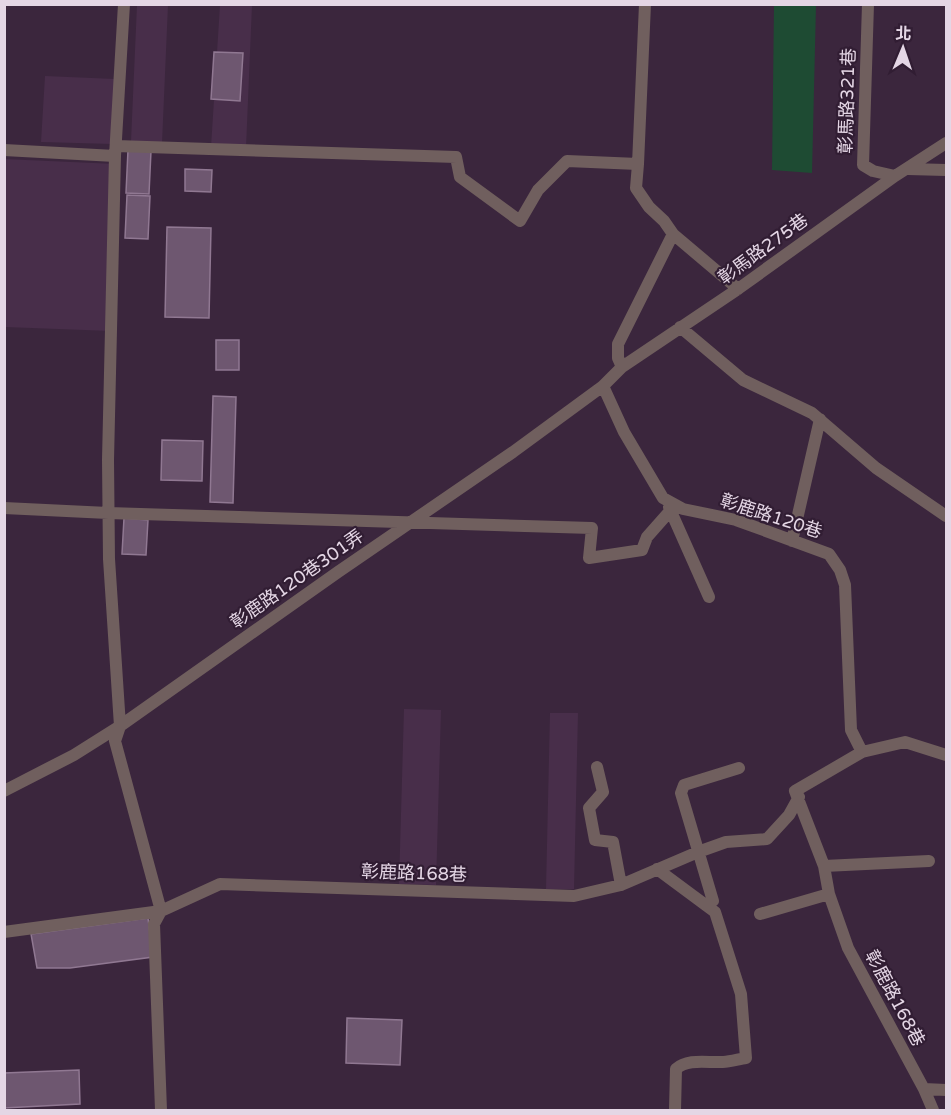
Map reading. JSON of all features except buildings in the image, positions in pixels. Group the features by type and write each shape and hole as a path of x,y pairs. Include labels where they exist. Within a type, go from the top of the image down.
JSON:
{"street":[{"path":"124,4 115,151 108,513 120,726 115,741 161,911 154,924 161,1110"},
{"path":"645,4 636,188 673,234 738,289"},
{"name":"彰馬路321巷","path":"868,4 863,165 873,171 895,176"},
{"name":"彰馬路275巷","path":"603,386 622,367 738,289 895,176 946,143"},
{"path":"4,150 456,157 460,177 520,221 538,190 567,160 638,164"},
{"path":"908,169 946,170"},
{"path":"622,367 618,358 618,344 673,234"},
{"path":"680,327 742,380 812,413 876,468 946,516"},
{"path":"603,386 624,432 668,506 709,597"},
{"name":"彰鹿路120巷301弄","path":"4,791 74,756 120,726 513,452 603,386"},
{"path":"792,541 820,419"},
{"path":"4,508 592,528 589,558 642,550 647,537 668,506"},
{"name":"彰鹿路120巷","path":"668,506 736,520 829,554 840,570 845,585 851,730 862,752"},
{"path":"797,794 862,752 905,742 946,755"},
{"path":"597,767 603,792 589,808 595,840 613,842 621,885"},
{"path":"713,901 681,793 684,785 739,768"},
{"name":"彰鹿路168巷","path":"4,932 161,911 220,884 574,896 621,885 726,842 766,839 789,815 797,794"},
{"name":"彰鹿路168巷","path":"797,794 824,866 830,894 848,948 933,1110"},
{"path":"824,866 929,861"},
{"path":"657,869 715,912 741,994 746,1058 724,1062 681,1064 676,1069 675,1110"},
{"path":"760,914 830,894"},
{"path":"924,1089 946,1090"}],"shaded area":[{"path":"137,5 168,5 162,143 131,141"},
{"path":"220,5 252,5 246,148 211,147"},
{"path":"45,76 115,79 112,144 41,142"},
{"path":"4,159 116,164 111,331 5,327"},
{"path":"404,709 441,710 436,885 399,884"},
{"path":"550,713 578,713 574,889 546,889"}],"green space":[{"path":"774,5 816,5 812,173 772,170"}]}
